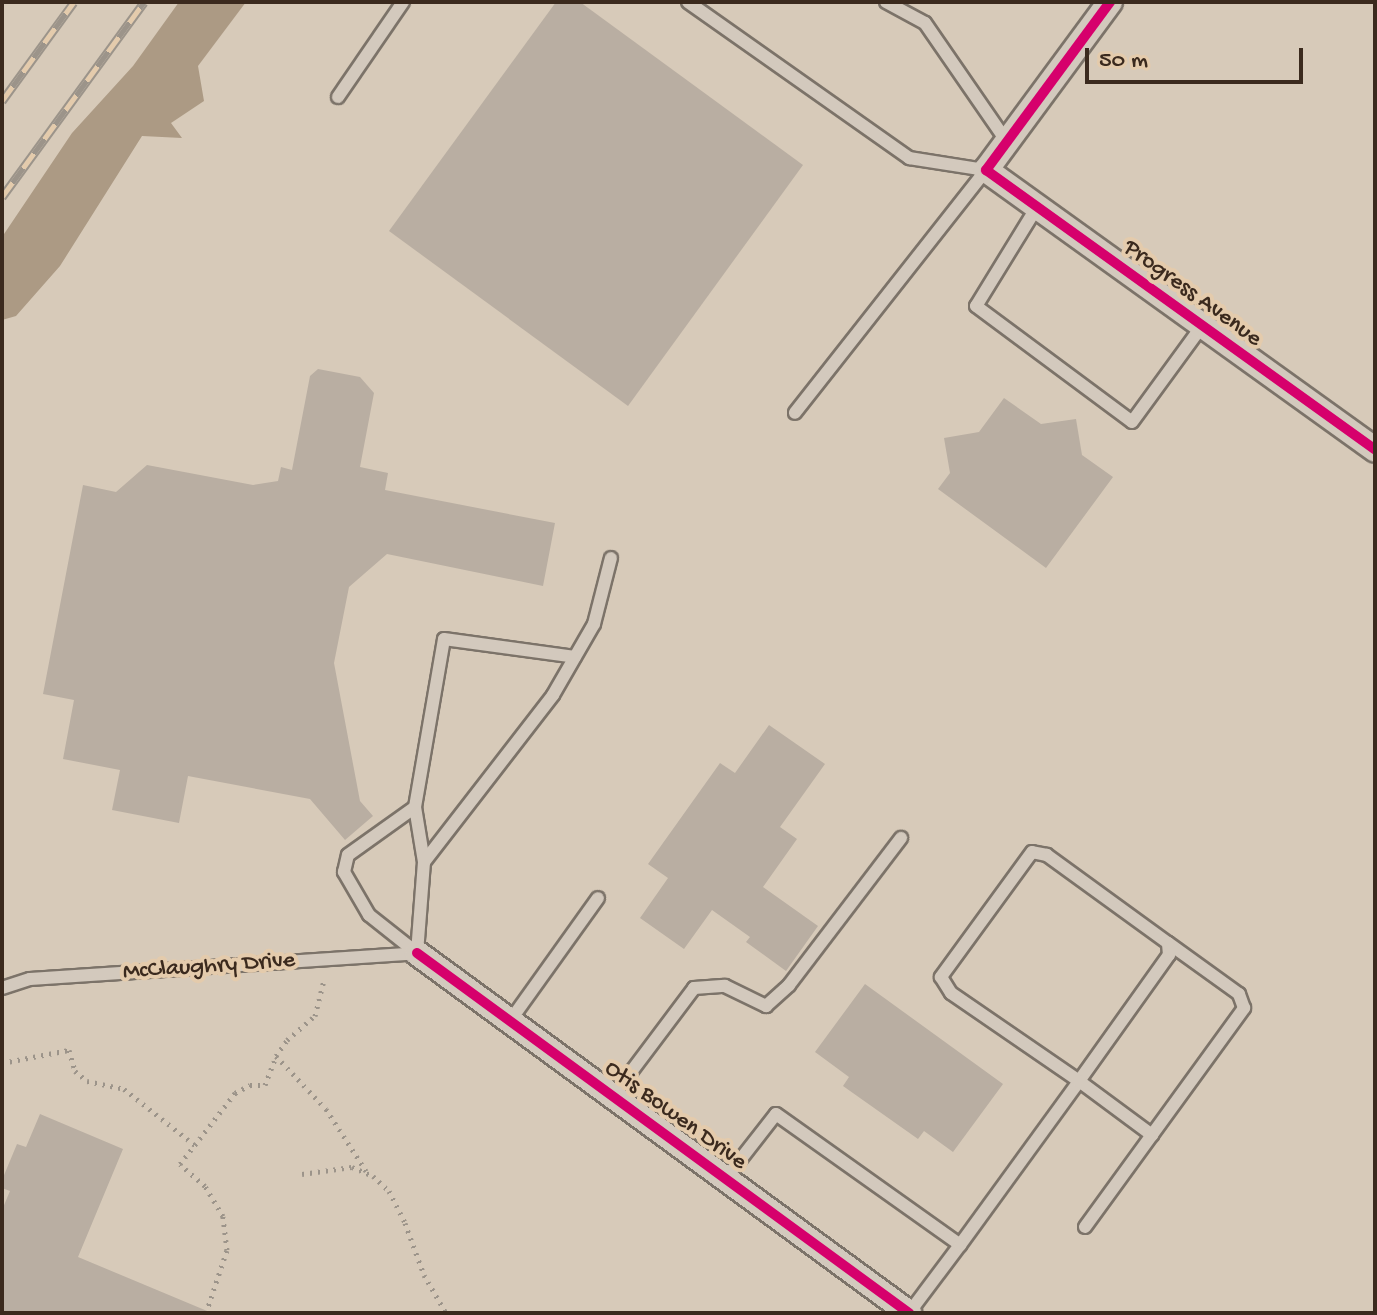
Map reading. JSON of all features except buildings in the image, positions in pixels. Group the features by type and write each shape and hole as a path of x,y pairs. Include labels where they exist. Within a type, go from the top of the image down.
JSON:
{"street":[{"path":"986,170 1110,2"},
{"name":"Progress Avenue","path":"986,170 1375,450"},
{"name":"Otis Bowen Drive","path":"417,953 909,1313"}],"lane":[{"path":"338,97 403,2"},
{"path":"688,2 909,158 986,170 795,413"},
{"path":"886,2 925,23 1007,142"},
{"path":"1037,207 976,306 1132,422 1202,326"},
{"path":"424,862 553,695 594,624 611,558"},
{"path":"417,953 424,862 415,807 444,639 575,657"},
{"path":"415,807 348,855 344,872 369,915 417,953"},
{"path":"613,1096 694,988 725,986 766,1006 789,985 901,838"},
{"path":"1085,1227 1152,1135 1244,1008 1239,994 1047,855 1032,852 941,977 951,993 1152,1135"},
{"path":"510,1021 598,898"},
{"path":"909,1313 1169,955 1168,943"},
{"name":"McClaughry Drive","path":"2,988 30,979 417,953"},
{"path":"726,1178 776,1114 960,1245"}],"path":[{"path":"206,1313 227,1250 223,1216 205,1186 180,1164 235,1093 250,1085 265,1085 276,1056 298,1028 315,1016 330,958"},
{"path":"2,1063 69,1050 75,1071 87,1081 124,1089 196,1146"},
{"path":"276,1056 326,1109 366,1171 389,1191 405,1223 424,1275 446,1313"},
{"path":"302,1174 333,1167 366,1171"}],"shaded area":[{"path":"179,2 246,2 198,66 204,101 171,123 182,138 142,136 60,266 16,316 2,320 2,237 72,133 133,66"}],"railway":[{"path":"2,101 74,2"},
{"path":"2,197 144,2"}],"cycle path":[{"path":"1110,2 986,170 1375,450"},
{"path":"417,953 909,1313"}]}
